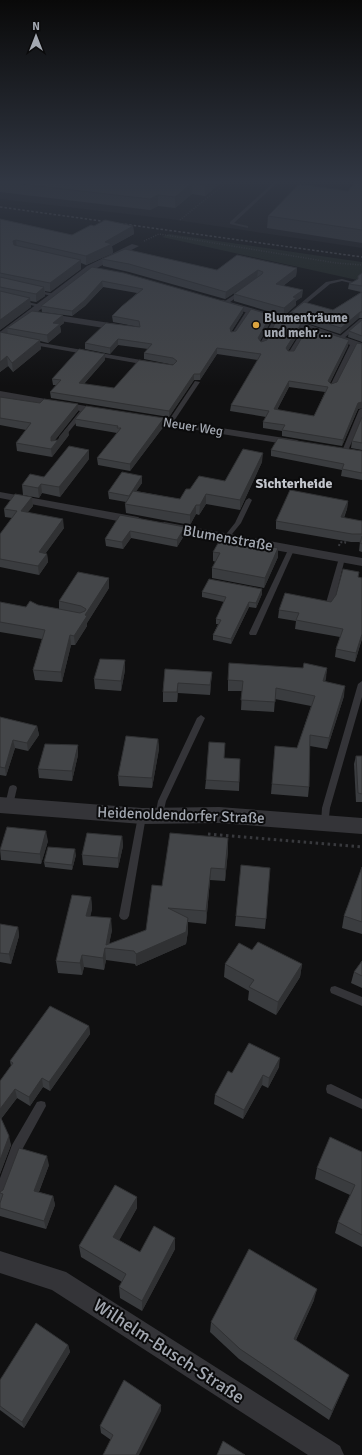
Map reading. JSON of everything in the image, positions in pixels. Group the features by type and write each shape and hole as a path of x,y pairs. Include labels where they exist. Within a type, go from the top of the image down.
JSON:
{"street":[{"path":"3,338 29,314 90,268 127,250"},
{"path":"90,268 105,271"},
{"path":"224,304 308,327 358,345"},
{"path":"29,314 136,330"},
{"path":"0,394 116,414"},
{"name":"Neuer Weg","path":"131,417 307,445"},
{"path":"341,450 356,453"},
{"name":"Blumenstraße","path":"0,495 362,562"},
{"name":"Heidenoldendorfer Straße","path":"6,804 150,816 219,814 362,826"},
{"name":"Wilhelm-Busch-Straße","path":"0,1262 58,1280 331,1455"}],"lane":[{"path":"81,265 90,268"},
{"path":"262,345 280,319 328,283 342,280 356,283"},
{"path":"30,290 53,295"},
{"path":"224,304 248,291"},
{"path":"0,297 39,306"},
{"path":"233,335 249,311"},
{"path":"341,338 362,320"},
{"path":"290,355 308,327"},
{"path":"24,342 150,364"},
{"path":"332,388 358,345"},
{"path":"170,423 197,382"},
{"path":"55,446 85,409"},
{"path":"341,450 362,410"},
{"path":"226,538 238,523 249,500"},
{"path":"253,633 268,592 291,550"},
{"path":"330,603 338,557"},
{"path":"325,823 326,808 362,684"},
{"path":"124,916 150,816 162,801 201,718"},
{"path":"335,990 362,1002"},
{"path":"331,1089 362,1104"},
{"path":"0,1194 18,1145 41,1106"}],"path":[{"path":"256,250 336,263 362,265"},
{"path":"338,557 340,542 345,543 347,536"},
{"path":"203,833 362,847"}],"shaded area":[{"path":"221,250 279,250 362,262 362,276 357,280"}],"building":[{"path":"0,250 36,250 81,260 50,283 0,273"},
{"path":"59,250 99,250 86,256"},
{"path":"123,250 129,250 217,270 237,255 297,268 276,284 303,290 293,297 296,298 284,308 234,294 262,274 263,272 258,270 226,292 129,264 102,259"},
{"path":"92,267 124,273 244,307 230,328 231,332 236,331 251,309 271,315 258,338 261,342 267,340 278,317 301,324 286,348 288,351 294,351 308,327 349,340 328,381 331,384 337,382 357,343 362,344 362,402 358,403 343,440 282,430 285,425 263,422 269,411 231,405 261,354 217,348 200,374 194,374 169,411 50,392 61,380 52,379 79,349 105,354 79,383 114,388 139,360 173,365 177,361 173,358 144,353 152,344 118,339 110,348 85,343 106,323 140,327 139,321 112,316 143,289 102,281 85,300 72,311 41,306","holes":["289,381 328,387 314,416 274,409"]},
{"path":"362,273 362,286 349,284 358,279 358,276"},
{"path":"0,277 44,287 36,294 0,287"},
{"path":"0,291 30,298 0,320"},
{"path":"362,292 362,312 360,312 341,328 291,312 304,302 333,310"},
{"path":"32,311 63,315 53,323 60,324 47,335 7,328"},
{"path":"362,320 362,336 349,331"},
{"path":"0,332 40,340 12,363 7,356 0,362"},
{"path":"0,397 40,403 44,399 78,404 51,437 51,441 58,440 51,449 16,443 31,423 0,418"},
{"path":"86,406 164,418 130,464 97,458 121,428 117,428 118,426 75,419"},
{"path":"362,417 362,443 352,441"},
{"path":"278,438 362,451 362,473 342,469 344,464 271,450"},
{"path":"69,446 89,450 59,487 41,484 38,488 22,485 30,474 44,477"},
{"path":"243,449 263,453 240,500 206,494 200,505 196,505 190,515 125,504 133,491 180,499 186,489 190,489 199,476 225,481"},
{"path":"122,472 142,476 129,496 108,492"},
{"path":"290,490 348,501 341,517 362,521 362,534 352,534 276,521"},
{"path":"15,494 32,497 21,511 63,519 39,552 47,554 38,566 0,559 0,534 17,511 4,509"},
{"path":"120,515 185,527 177,540 130,531 122,542 105,539"},
{"path":"221,538 278,548 265,578 212,568 220,553 213,552"},
{"path":"343,569 359,572 358,577 362,578 362,634 356,653 336,649 343,629 296,620 299,613 279,610 285,593 331,602 336,595"},
{"path":"78,572 109,578 85,615 87,616 74,636 70,635 61,672 33,670 45,630 0,622 0,602 26,607 30,601 38,605 80,613 86,609 81,606 59,601"},
{"path":"209,579 262,589 256,603 249,602 231,639 213,635 221,620 216,619 226,597 202,592"},
{"path":"100,659 125,660 121,681 94,679"},
{"path":"229,663 303,668 304,663 327,668 323,681 345,686 329,738 310,735 309,787 272,784 275,746 297,748 315,696 276,688 275,702 241,700 243,681 228,680"},
{"path":"165,669 212,672 210,685 178,683 177,692 163,692"},
{"path":"0,717 37,726 27,743 13,740 5,768 0,767"},
{"path":"126,736 158,739 152,778 118,776"},
{"path":"209,742 225,743 224,758 240,759 239,782 206,780"},
{"path":"45,744 78,745 72,771 38,769"},
{"path":"356,756 362,756 362,794 358,793"},
{"path":"7,827 46,831 40,854 0,850"},
{"path":"87,833 122,836 118,858 82,855"},
{"path":"170,833 228,838 225,869 211,868 206,911 168,908 188,918 186,932 136,954 134,951 105,948 103,958 82,955 80,963 56,961 72,895 91,897 86,916 111,918 106,945 146,930 152,885 162,886"},
{"path":"48,847 75,849 72,865 44,862"},
{"path":"241,865 270,868 266,919 236,916"},
{"path":"362,867 362,922 344,916"},
{"path":"0,924 18,927 9,954 0,953"},
{"path":"258,942 302,964 278,1002 249,987 254,980 225,964 239,943 252,950"},
{"path":"362,961 362,976 354,972"},
{"path":"50,1006 89,1026 49,1082 42,1078 29,1097 15,1089 0,1109 0,1081 13,1063 10,1061"},
{"path":"249,1043 280,1058 269,1078 263,1075 244,1110 215,1095 228,1071 232,1073"},
{"path":"0,1116 9,1136 0,1160"},
{"path":"330,1137 362,1152 362,1235 338,1222 355,1185 317,1168"},
{"path":"19,1148 47,1156 34,1191 53,1196 44,1221 0,1208 3,1194 0,1192 3,1190"},
{"path":"115,1185 137,1197 113,1237 140,1252 154,1226 175,1238 142,1301 119,1287 126,1274 79,1246"},
{"path":"249,1249 317,1289 294,1339 349,1375 332,1411 240,1349 211,1322"},
{"path":"36,1323 68,1345 22,1422 0,1406 0,1380"},
{"path":"124,1380 161,1405 136,1455 103,1455 113,1435 100,1426"},
{"path":"223,1441 245,1455 217,1455"}],"railway":[{"path":"311,250 362,257"}],"place":[{"name":"Blumenträume und mehr ...","path":"256,325"}],"district":[{"name":"Sichterheide","path":"294,483"}]}
